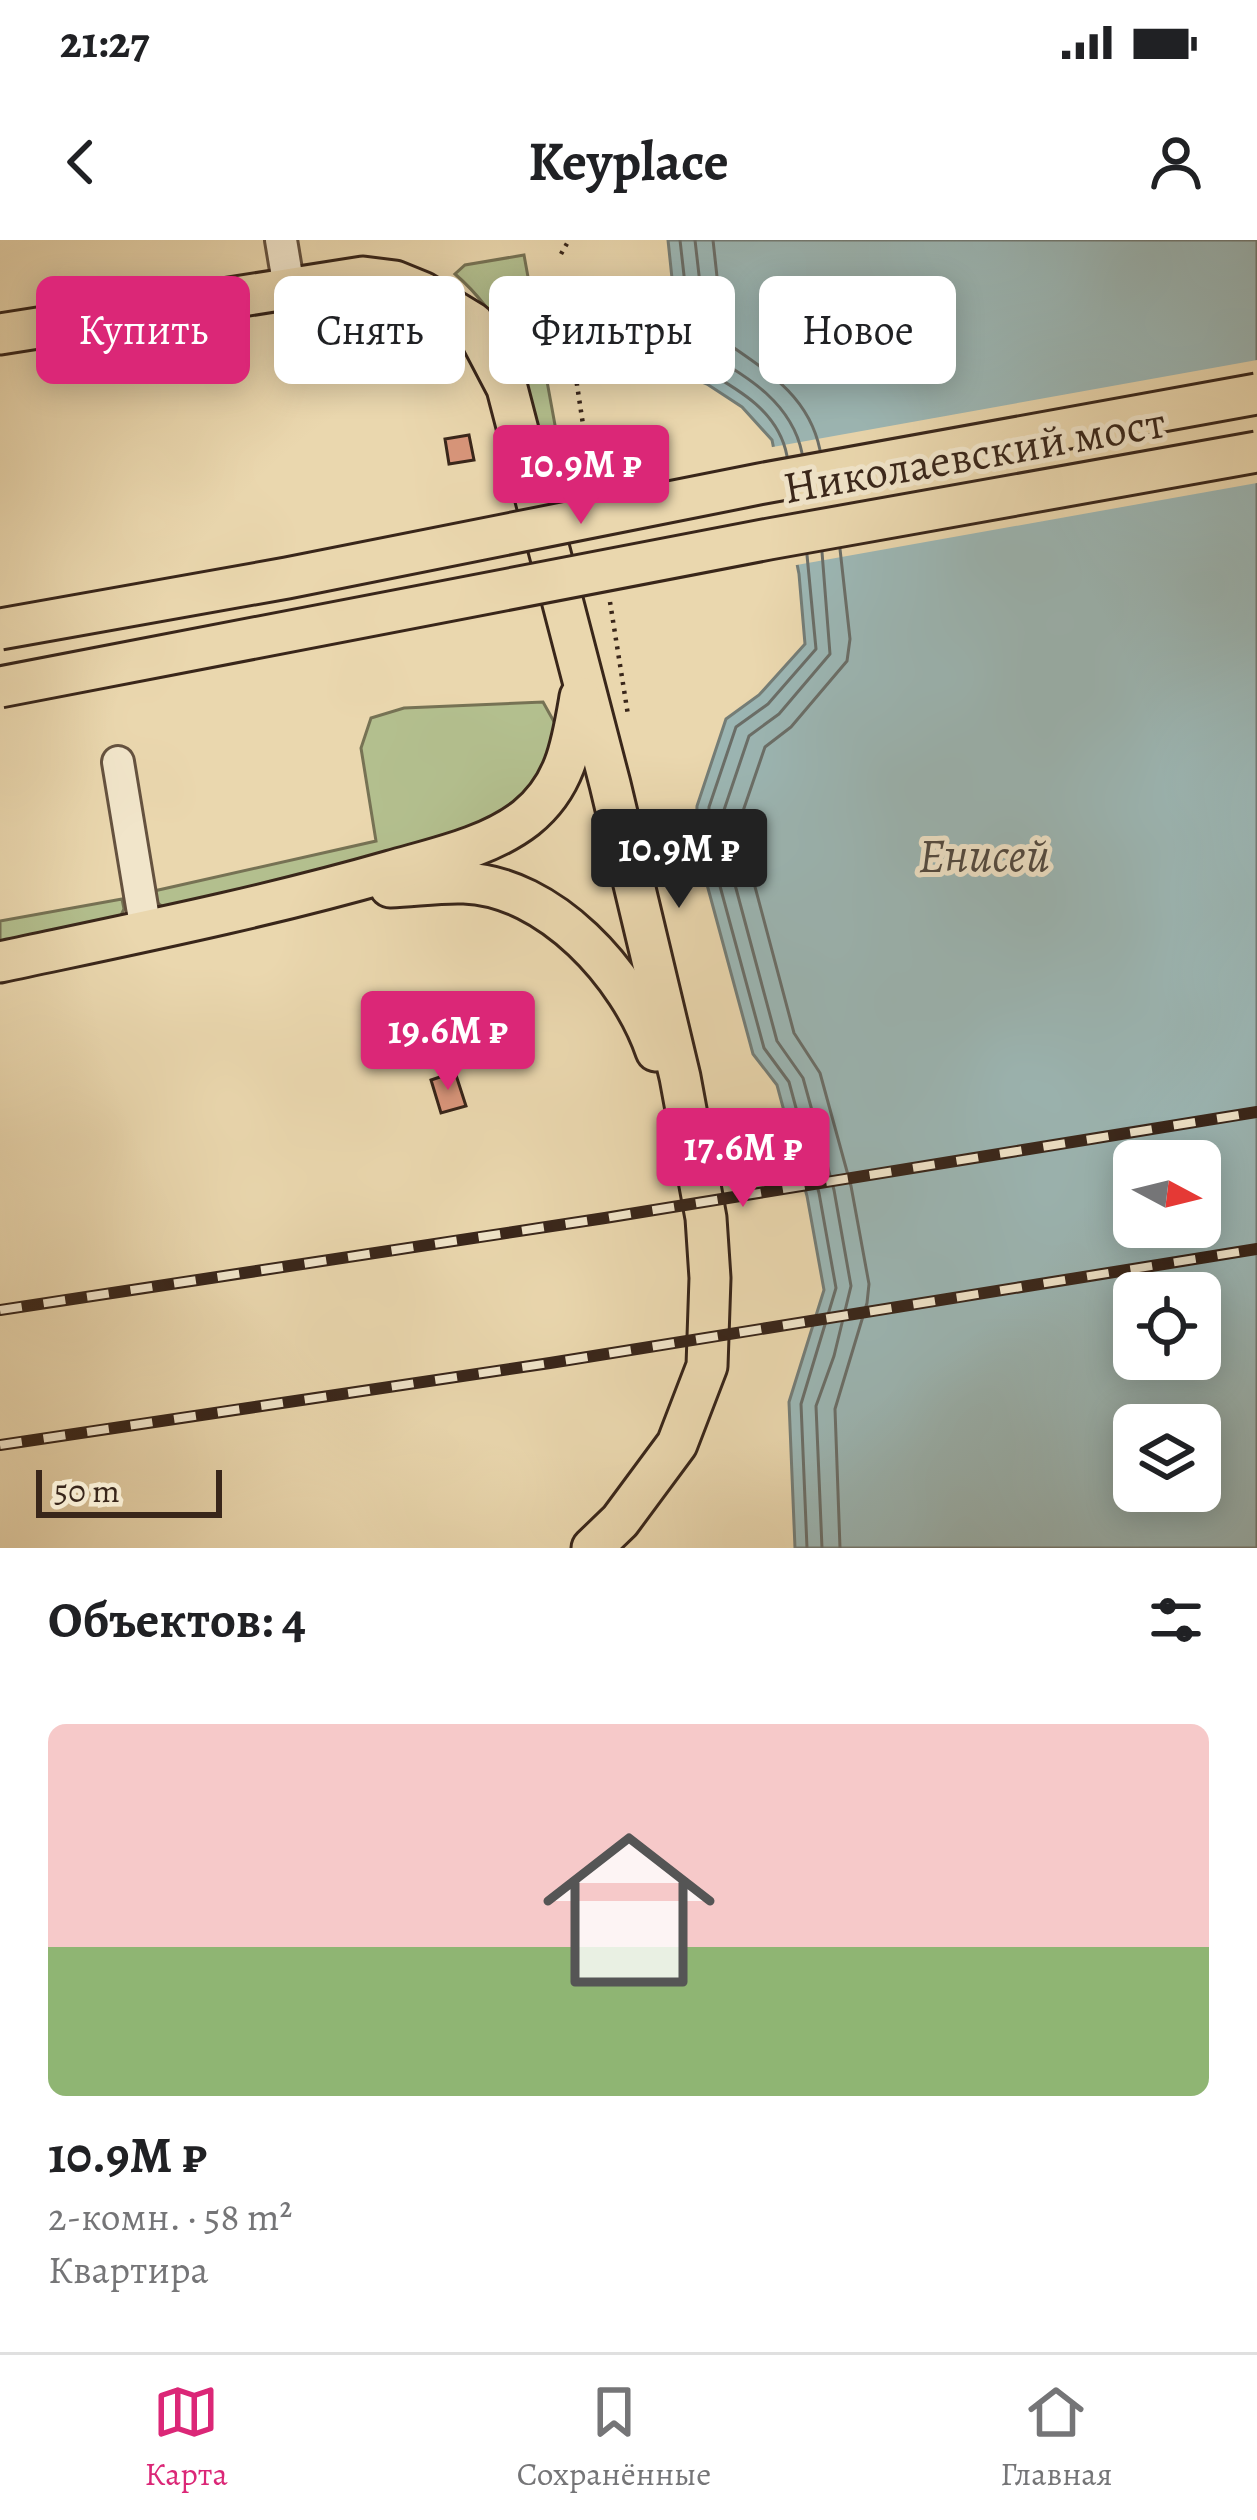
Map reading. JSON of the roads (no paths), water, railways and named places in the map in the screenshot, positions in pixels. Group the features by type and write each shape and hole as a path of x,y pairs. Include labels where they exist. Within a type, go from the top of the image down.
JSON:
{"main road":[{"path":"0,334 274,290"},
{"path":"465,318 473,323 507,388 680,1077 706,1218 707,1366 676,1444 620,1521 592,1548"},
{"name":"Николаевский мост","path":"0,629 1257,394"},
{"name":"Николаевский мост","path":"0,687 769,539 1257,452"},
{"path":"0,962 319,892 478,844 525,819 554,789 569,761 582,684"},
{"path":"319,892 466,883 537,905 601,954 646,1022 692,1155"}],"lane":[{"path":"281,240 287,276"},
{"path":"118,762 146,931"}],"water":[{"name":"Енисей","path":"668,240 1257,240 1257,1548 795,1548 789,1402 824,1290 807,1196 777,1085 753,1054 696,844 697,806 726,719 759,695 805,644 799,574 772,440 742,407 707,384 735,384 735,276 672,276"}],"railway":[{"path":"0,1310 1257,1112"},
{"path":"0,1445 550,1363 1257,1249"}]}
